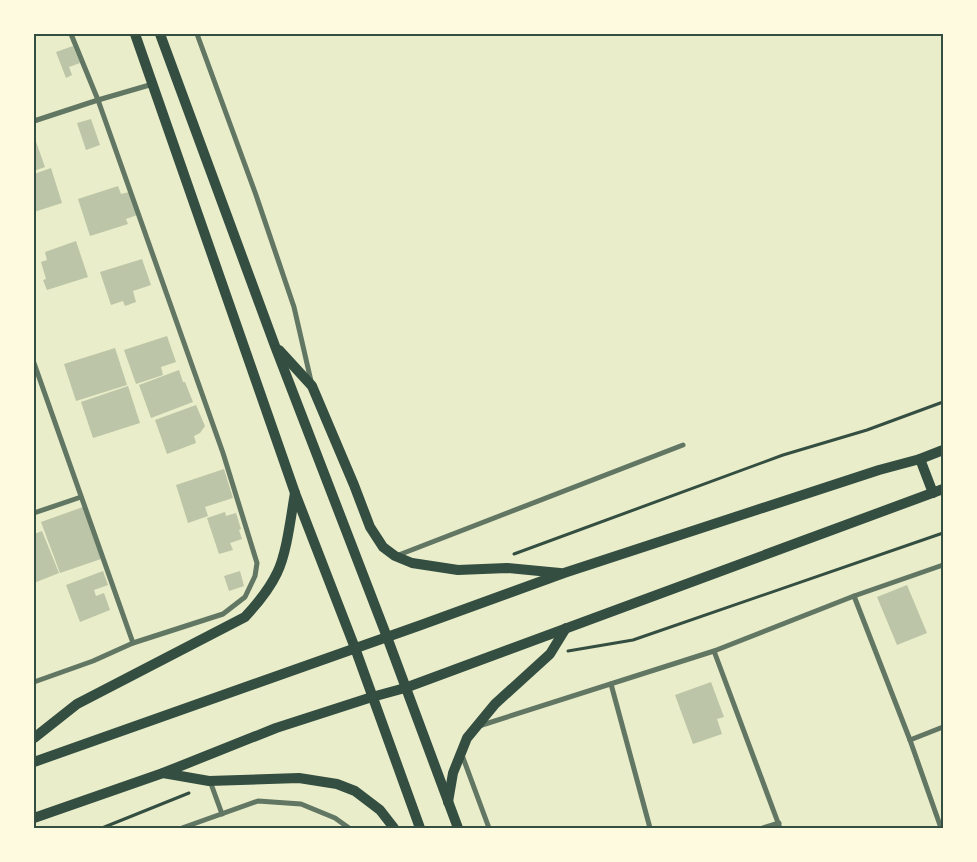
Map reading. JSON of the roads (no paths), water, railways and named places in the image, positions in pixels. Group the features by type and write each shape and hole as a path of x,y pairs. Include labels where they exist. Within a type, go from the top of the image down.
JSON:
{"main road":[{"path":"135,34 295,493 355,648 420,828"},
{"path":"160,34 275,346 458,828"},
{"path":"275,346 312,386 370,527 383,547 395,556 412,563 458,570 507,568 564,573"},
{"path":"34,762 564,573 943,450"},
{"path":"920,459 933,493"},
{"path":"34,818 163,774 276,728 405,688 943,490"},
{"path":"34,738 77,704 212,636 245,617 263,598 278,571 288,535 295,493"},
{"path":"448,803 453,773 467,738 495,704 550,654 566,628"},
{"path":"163,774 210,780 299,778 338,784 355,790 380,810 394,828"}],"street":[{"path":"34,682 93,661 133,643 223,614 245,597 255,576 257,563 223,454 98,100 71,34"},
{"path":"197,34 256,195 294,308 312,386"},
{"path":"34,121 153,84"},
{"path":"34,363 133,643"},
{"path":"395,556 683,446"},
{"path":"34,514 81,497"},
{"path":"476,727 714,651 854,596 943,565"},
{"path":"854,596 942,828"},
{"path":"714,651 780,826 763,828"},
{"path":"611,684 650,828"},
{"path":"910,740 943,727"},
{"path":"460,753 489,828"},
{"path":"210,780 222,814"},
{"path":"182,828 258,802 301,804 335,818 349,828"}]}
